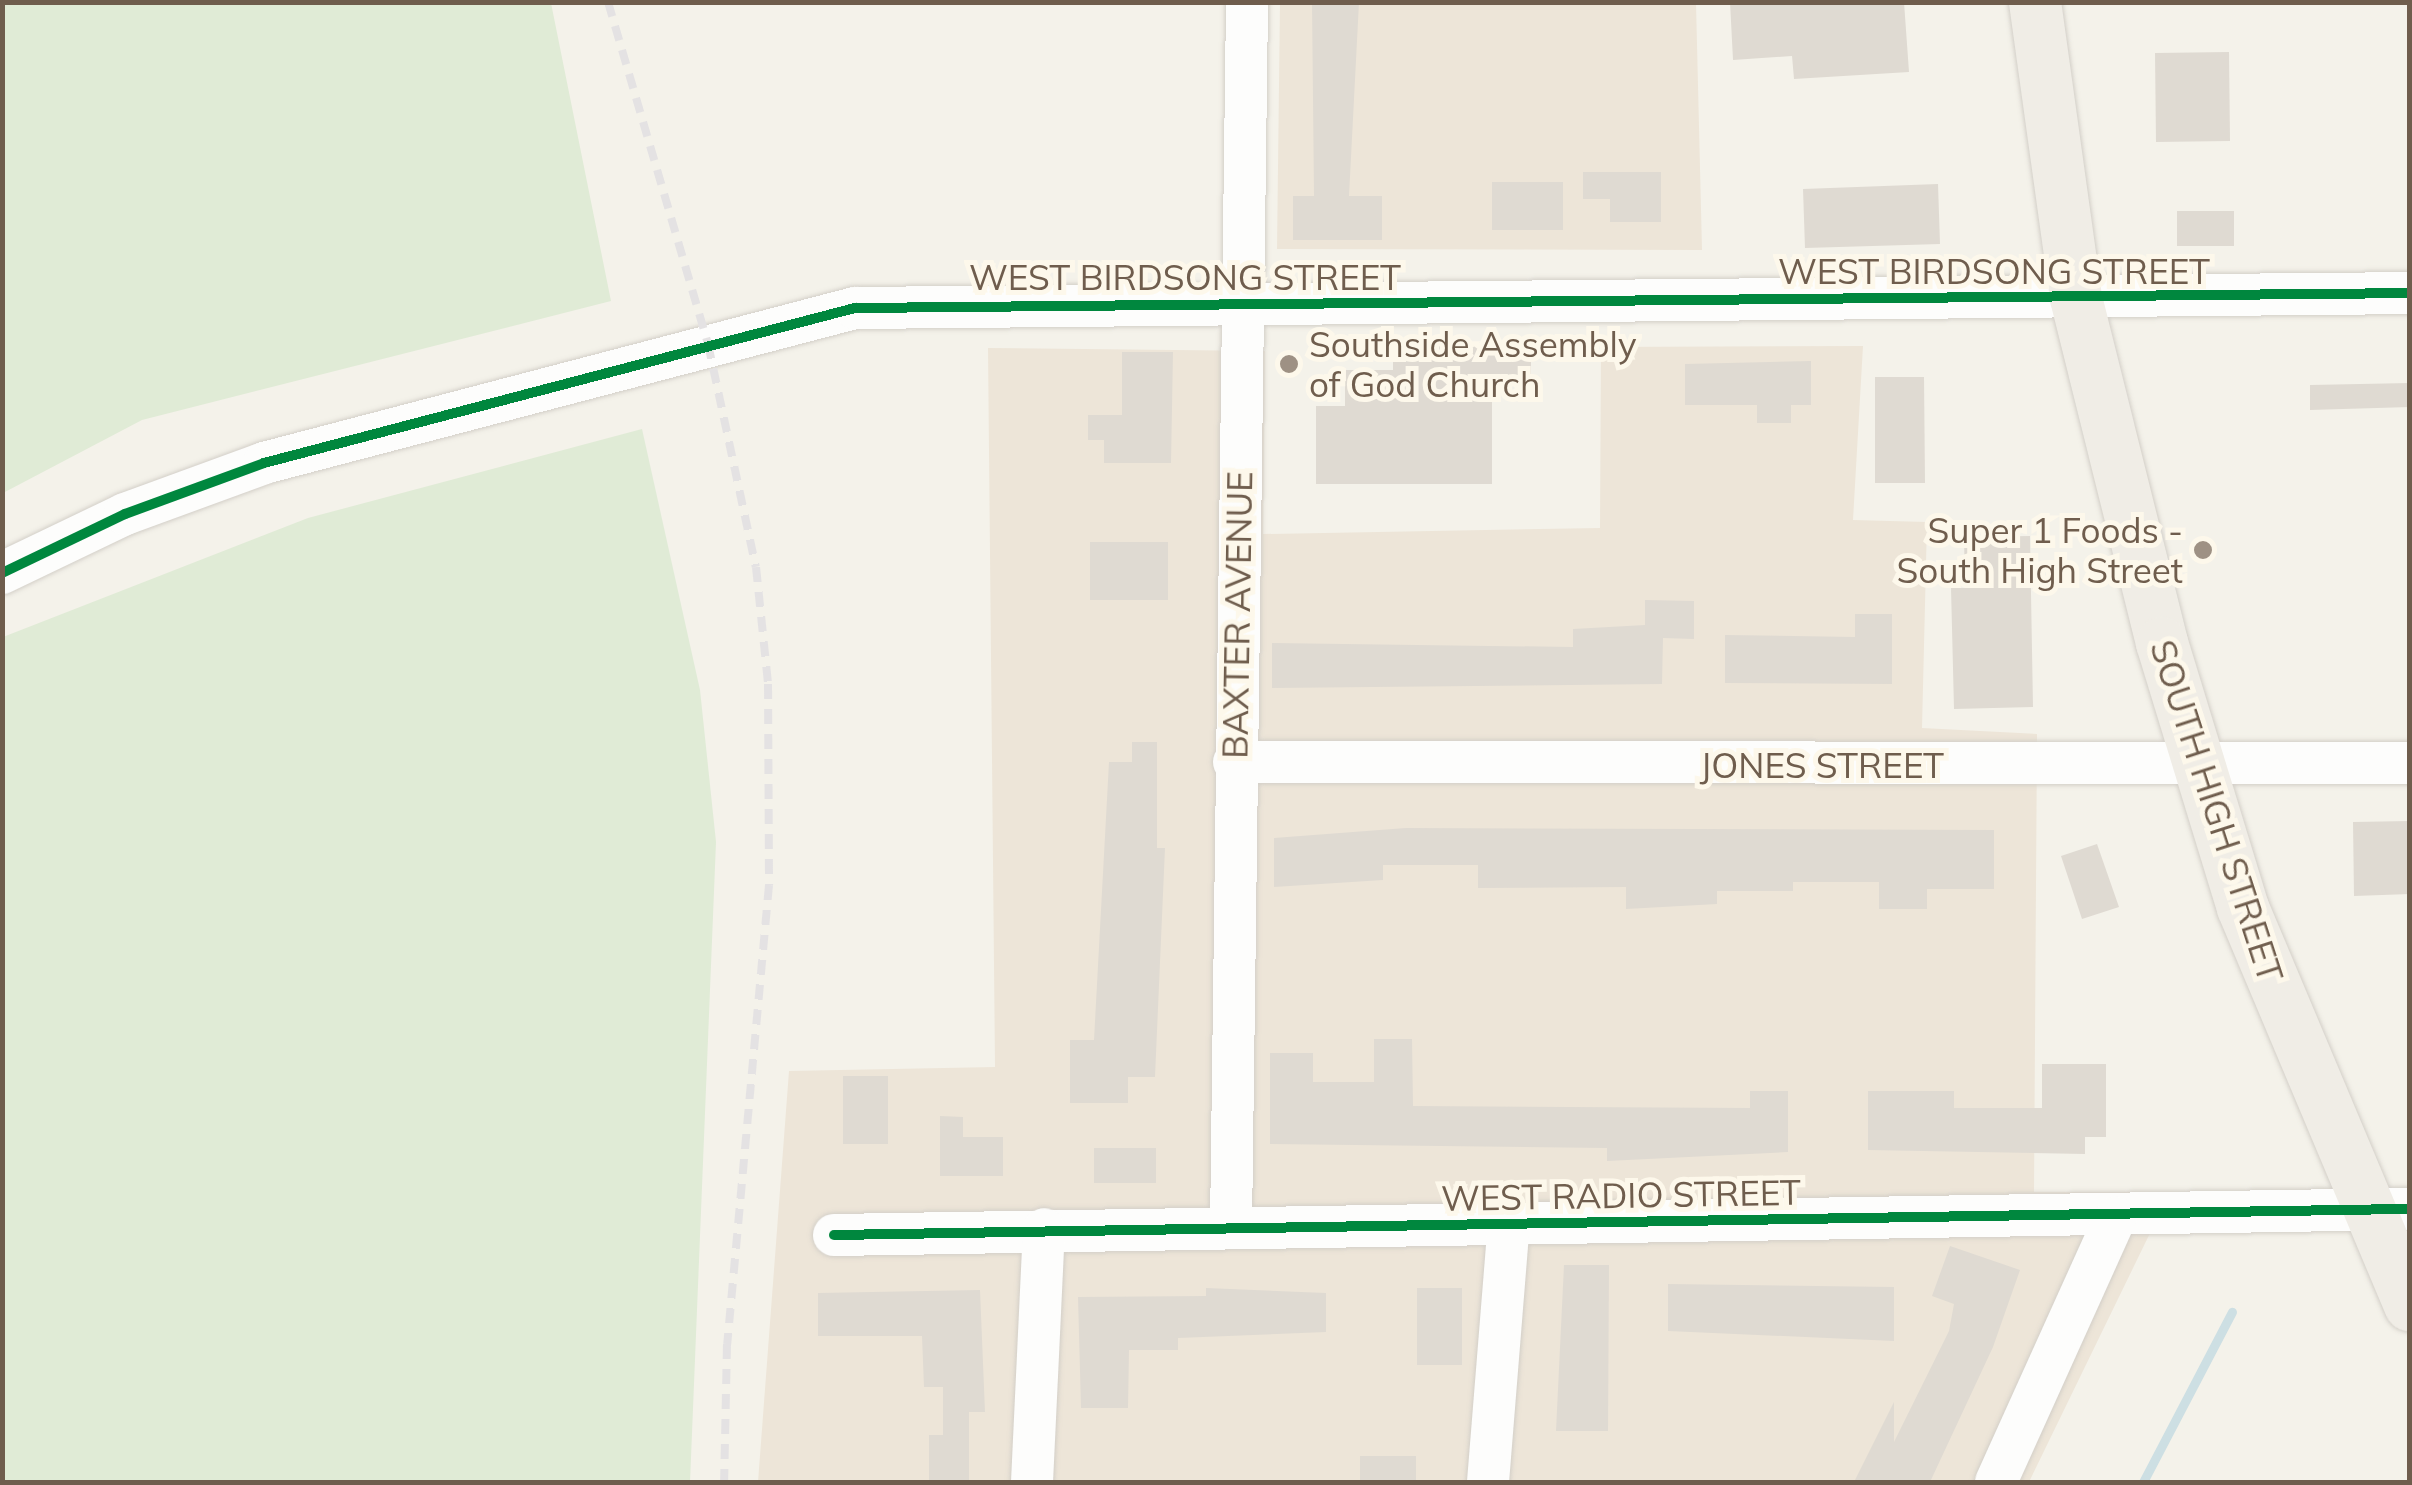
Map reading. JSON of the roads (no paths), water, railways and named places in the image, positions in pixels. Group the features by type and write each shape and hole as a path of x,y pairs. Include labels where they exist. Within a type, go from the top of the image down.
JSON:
{"main road":[{"name":"SOUTH HIGH STREET","path":"2034,2 2076,298 2198,766 2256,945 2387,1210 2410,1305"}],"street":[{"name":"BAXTER AVENUE","path":"1231,1227 1246,2"},
{"name":"WEST BIRDSONG STREET","path":"2,573 125,514 264,463 839,311 2410,294"},
{"name":"JONES STREET","path":"1234,762 2410,764"},
{"name":"WEST RADIO STREET","path":"834,1235 1044,1229 2115,1218 2387,1210"},
{"path":"1996,1482 2115,1218"},
{"path":"1488,1482 1508,1223"},
{"path":"1032,1482 1044,1229"}],"waterway":[{"path":"2143,1482 2232,1312"}],"railway":[{"path":"608,2 708,344 756,567 768,684 769,885 727,1344 724,1482"}],"place":[{"name":"Southside Assembly of God Church","path":"1289,364"},
{"name":"Super 1 Foods - South High Street","path":"2203,550"}]}
